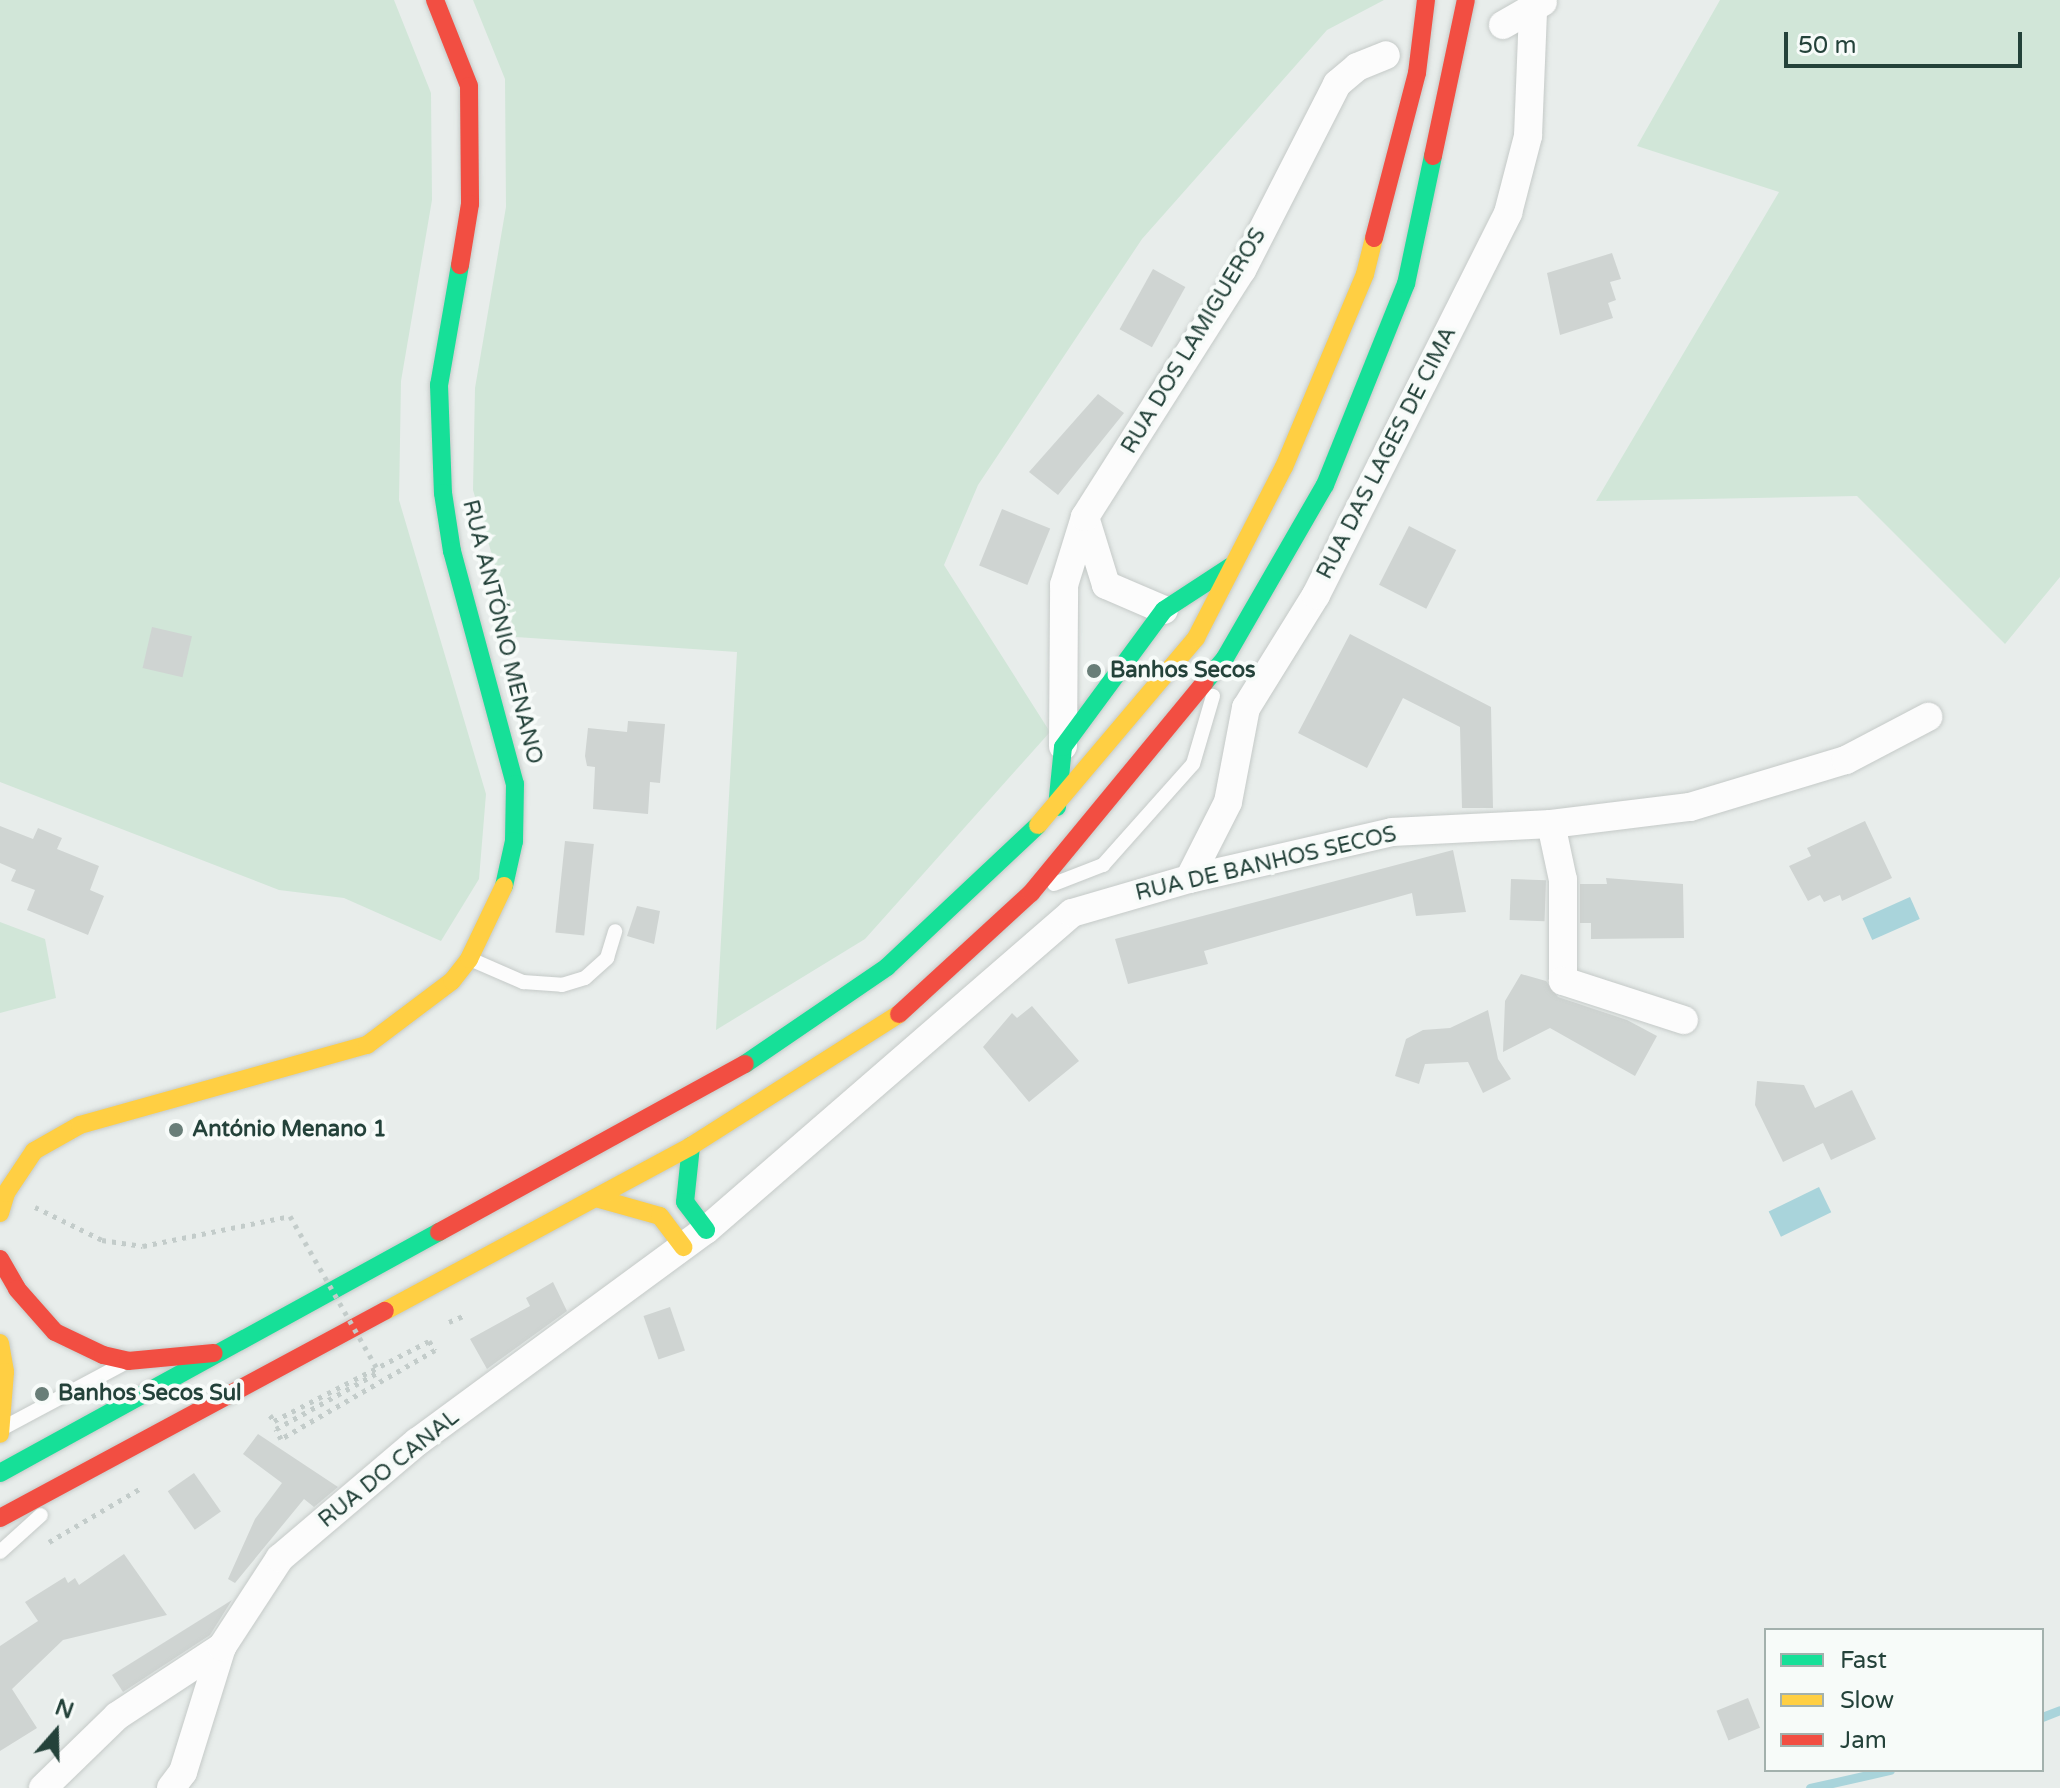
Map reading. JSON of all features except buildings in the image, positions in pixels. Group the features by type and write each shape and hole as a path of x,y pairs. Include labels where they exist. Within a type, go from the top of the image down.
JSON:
{"main road":[{"name":"RUA ANTÓNIO MENANO","path":"0,1213 6,1193 34,1151 80,1125 367,1045 452,981 469,959 504,888 514,841 515,784 452,551 443,493 439,385 470,204 469,86 435,0"},
{"path":"0,1473 746,1064 887,967 1057,807 1196,638 1284,467 1365,274 1417,73 1426,0"},
{"path":"0,1518 80,1478 691,1146 916,1003 1031,893 1225,658 1325,485 1406,284 1466,0"},
{"path":"1057,807 1063,747 1164,610 1231,567"},
{"path":"691,1146 685,1202 706,1230"},
{"path":"596,1198 660,1216 683,1247"},
{"path":"0,1259 17,1289 55,1332 128,1361 225,1352"},
{"path":"0,1343 2,1431"}],"street":[{"name":"RUA DAS LAGES DE CIMA","path":"1503,25 1539,6"},
{"name":"RUA DAS LAGES DE CIMA","path":"1189,879 1228,802 1246,708 1316,595 1508,213 1528,136 1539,6"},
{"name":"RUA DOS LAMIGUEROS","path":"1063,747 1064,585 1085,517 1242,270 1337,84 1357,67 1386,55"},
{"path":"1085,517 1106,585 1164,610"},
{"name":"RUA DE BANHOS SECOS","path":"706,1230 1072,913 1189,879 1392,832 1551,824 1690,807 1846,760 1928,717"},
{"path":"1551,824 1563,880 1563,981 1684,1020"},
{"name":"RUA DO CANAL","path":"171,1788 183,1772 222,1647 280,1558 417,1442 706,1230"},
{"path":"43,1788 117,1716 222,1647"}],"lane":[{"path":"1031,893 1103,865 1193,764 1225,658"},
{"path":"469,959 523,982 562,985 585,978 607,958 615,931"},
{"path":"2,1431 128,1361"},
{"path":"0,1552 80,1478"}],"path":[{"path":"6,1193 102,1240 143,1246 290,1216 350,1320 364,1346 372,1359 379,1372 276,1429 281,1439 435,1350 429,1341 401,1355 387,1363 373,1370 302,1407 274,1421"}],"green space":[{"path":"0,0 394,0 431,93 432,200 401,381 399,500 486,794 479,879 441,941 344,898 279,890 0,782"},
{"path":"473,0 1384,0 1327,30 1142,239 978,485 944,565 1050,732 865,939 716,1030 737,652 516,637 473,490 475,388 506,207 505,79"},
{"path":"1720,0 2060,0 2060,577 2005,644 1857,496 1596,501 1779,192 1637,146"},
{"path":"0,922 45,939 56,998 0,1013"}],"water":[{"path":"1910,897 1920,919 1872,940 1862,918"},
{"path":"1819,1187 1831,1212 1781,1237 1769,1212"}],"waterway":[{"path":"2044,1716 2060,1710"},
{"path":"1810,1788 1881,1772"}],"traffic: fast":[{"path":"1205,682 1225,658 1325,485 1406,284 1433,156"},
{"path":"460,265 439,385 443,493 452,551 515,784 514,841 504,886"},
{"path":"1057,807 1063,747 1164,610 1230,567"},
{"path":"745,1064 887,967 1038,825"},
{"path":"691,1146 685,1202 706,1230"},
{"path":"0,1473 439,1232"}],"traffic: slow":[{"path":"1038,825 1196,638 1284,467 1365,274 1374,238"},
{"path":"0,1213 6,1193 34,1151 80,1125 367,1045 452,981 469,959 504,886"},
{"path":"385,1311 691,1146 899,1014"},
{"path":"596,1198 660,1216 683,1247"},
{"path":"0,1343 5,1372 0,1434"}],"traffic: jam":[{"path":"435,0 469,86 470,204 460,265"},
{"path":"1374,238 1417,73 1426,0"},
{"path":"1433,156 1466,0"},
{"path":"899,1014 1031,893 1205,682"},
{"path":"439,1232 745,1064"},
{"path":"0,1259 17,1289 55,1332 103,1355 128,1361 214,1353"},
{"path":"0,1518 385,1311"}],"place":[{"name":"Banhos Secos","path":"1094,671"},
{"name":"António Menano 1","path":"176,1130"},
{"name":"Banhos Secos Sul","path":"42,1394"}]}
